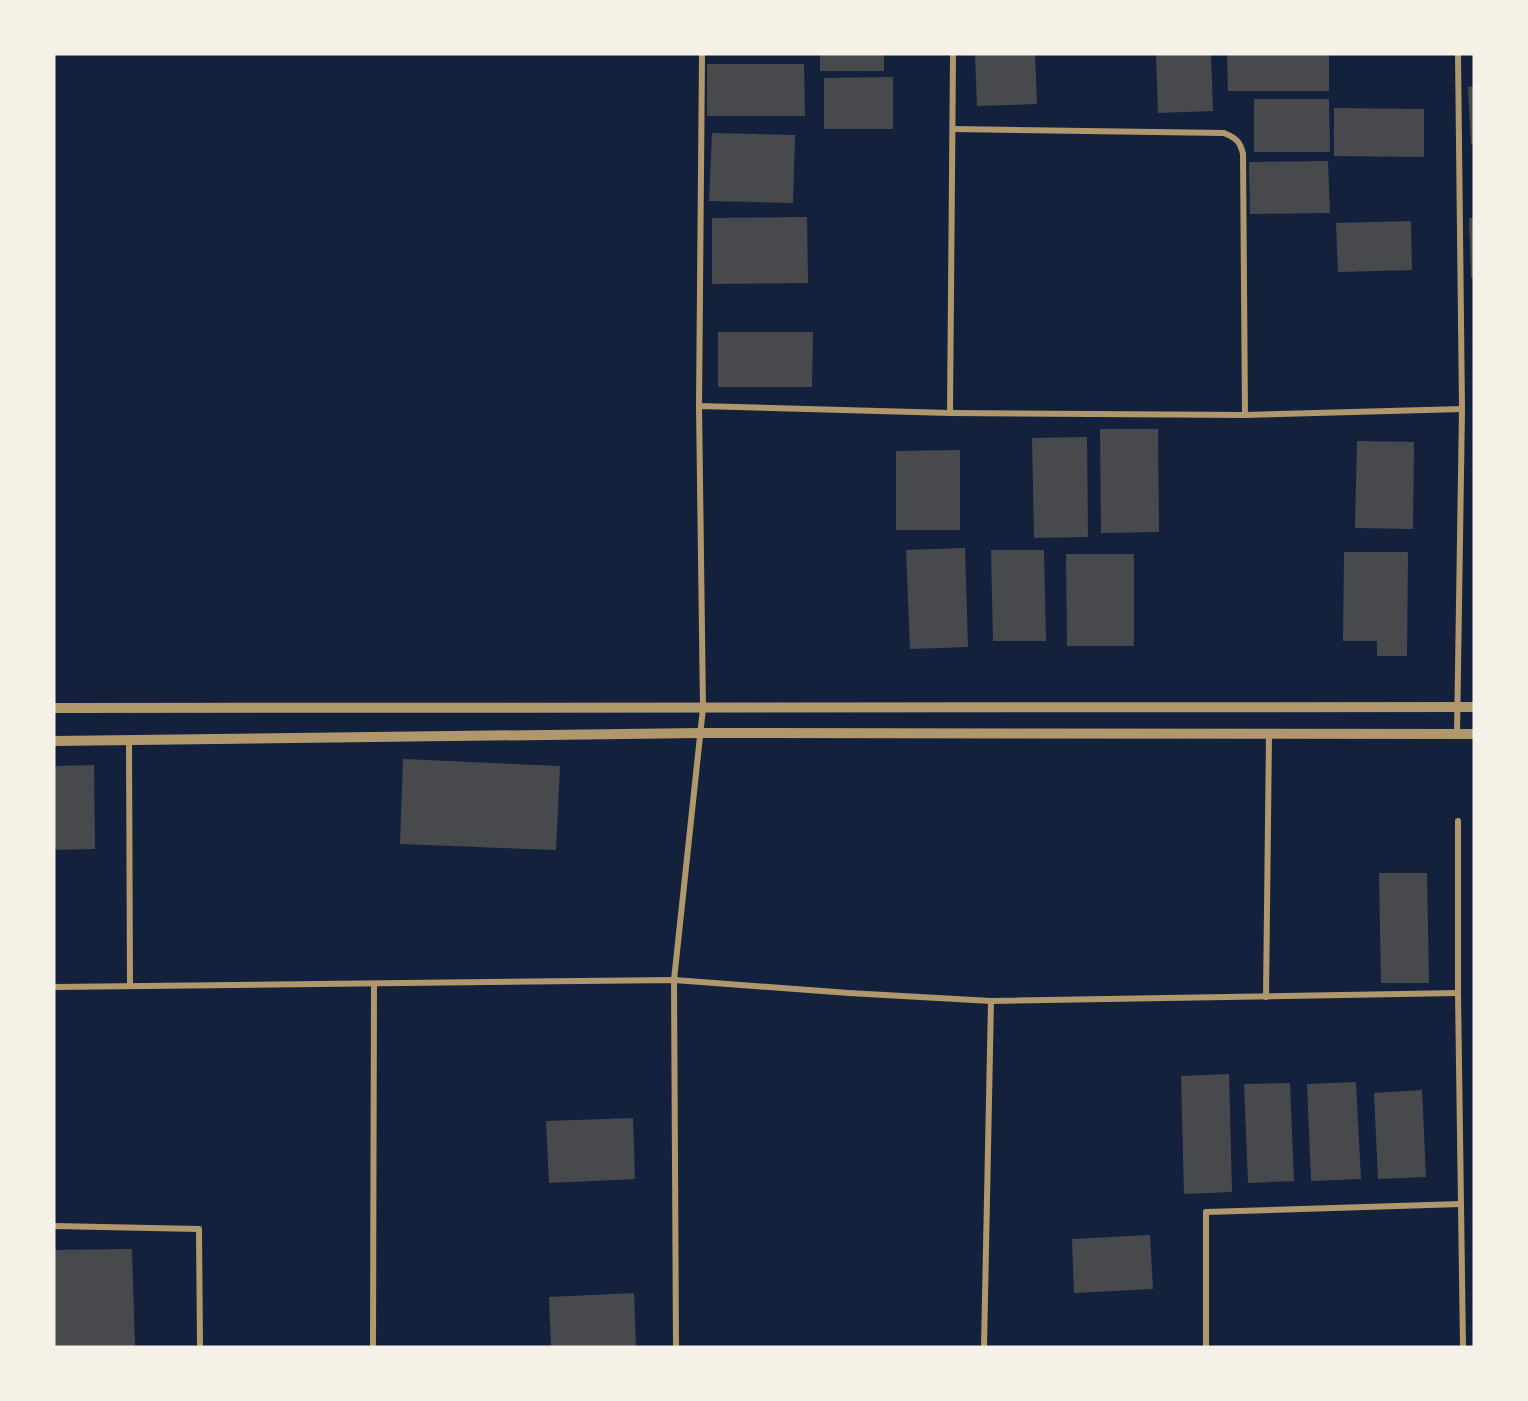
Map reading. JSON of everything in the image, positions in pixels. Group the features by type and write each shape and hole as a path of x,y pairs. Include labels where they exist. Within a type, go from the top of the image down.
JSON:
{"street":[{"path":"676,1347 674,980 703,708 699,406 702,54"},
{"path":"950,413 953,54"},
{"path":"1457,734 1462,409 1458,54"},
{"path":"953,129 1224,133 1240,142 1243,153 1245,415"},
{"path":"699,406 950,413 1245,415 1462,409"},
{"path":"54,708 1474,707"},
{"path":"54,741 700,733 1474,734"},
{"path":"1266,997 1269,734"},
{"path":"129,741 130,986"},
{"path":"1458,820 1458,993 1464,1347"},
{"path":"54,987 674,980 991,1000 1458,993"},
{"path":"374,984 374,1347"},
{"path":"984,1347 991,1000"},
{"path":"1206,1347 1206,1212 1461,1204"},
{"path":"54,1226 200,1229 200,1347"}],"building":[{"path":"820,54 884,54 884,71 820,71"},
{"path":"975,54 1035,54 1037,104 977,106"},
{"path":"1156,54 1211,54 1213,111 1158,113"},
{"path":"1227,54 1329,54 1329,91 1228,91"},
{"path":"707,64 804,64 805,116 707,116"},
{"path":"893,77 893,129 824,129 824,78"},
{"path":"1474,86 1474,144 1471,145 1468,87"},
{"path":"1254,99 1329,99 1330,152 1254,152"},
{"path":"1334,108 1424,109 1424,157 1334,156"},
{"path":"712,133 795,135 793,203 709,201"},
{"path":"1328,161 1330,213 1250,214 1249,162"},
{"path":"807,217 808,283 712,284 712,218"},
{"path":"1469,218 1474,218 1474,278 1471,278"},
{"path":"1411,221 1412,270 1338,272 1336,223"},
{"path":"718,332 813,332 812,387 718,387"},
{"path":"1100,429 1158,429 1159,532 1101,533"},
{"path":"1087,437 1088,537 1034,538 1032,438"},
{"path":"1357,441 1414,442 1413,529 1355,528"},
{"path":"960,450 960,530 896,530 896,451"},
{"path":"965,548 968,647 910,649 906,550"},
{"path":"991,550 1044,550 1046,641 993,641"},
{"path":"1344,552 1408,552 1407,656 1377,656 1377,641 1343,641"},
{"path":"1066,554 1134,554 1134,646 1067,646"},
{"path":"403,759 560,766 556,850 400,844"},
{"path":"94,765 95,849 54,850 54,766"},
{"path":"1379,873 1427,873 1429,983 1381,983"},
{"path":"1229,1074 1232,1192 1184,1194 1181,1076"},
{"path":"1356,1082 1361,1179 1311,1181 1307,1084"},
{"path":"1290,1083 1294,1181 1248,1183 1244,1084"},
{"path":"1422,1090 1426,1177 1378,1179 1374,1093"},
{"path":"633,1118 635,1179 549,1183 546,1121"},
{"path":"1150,1235 1153,1289 1074,1293 1072,1239"},
{"path":"132,1249 135,1347 54,1347 54,1250"},
{"path":"634,1293 636,1347 551,1347 549,1297"}]}
